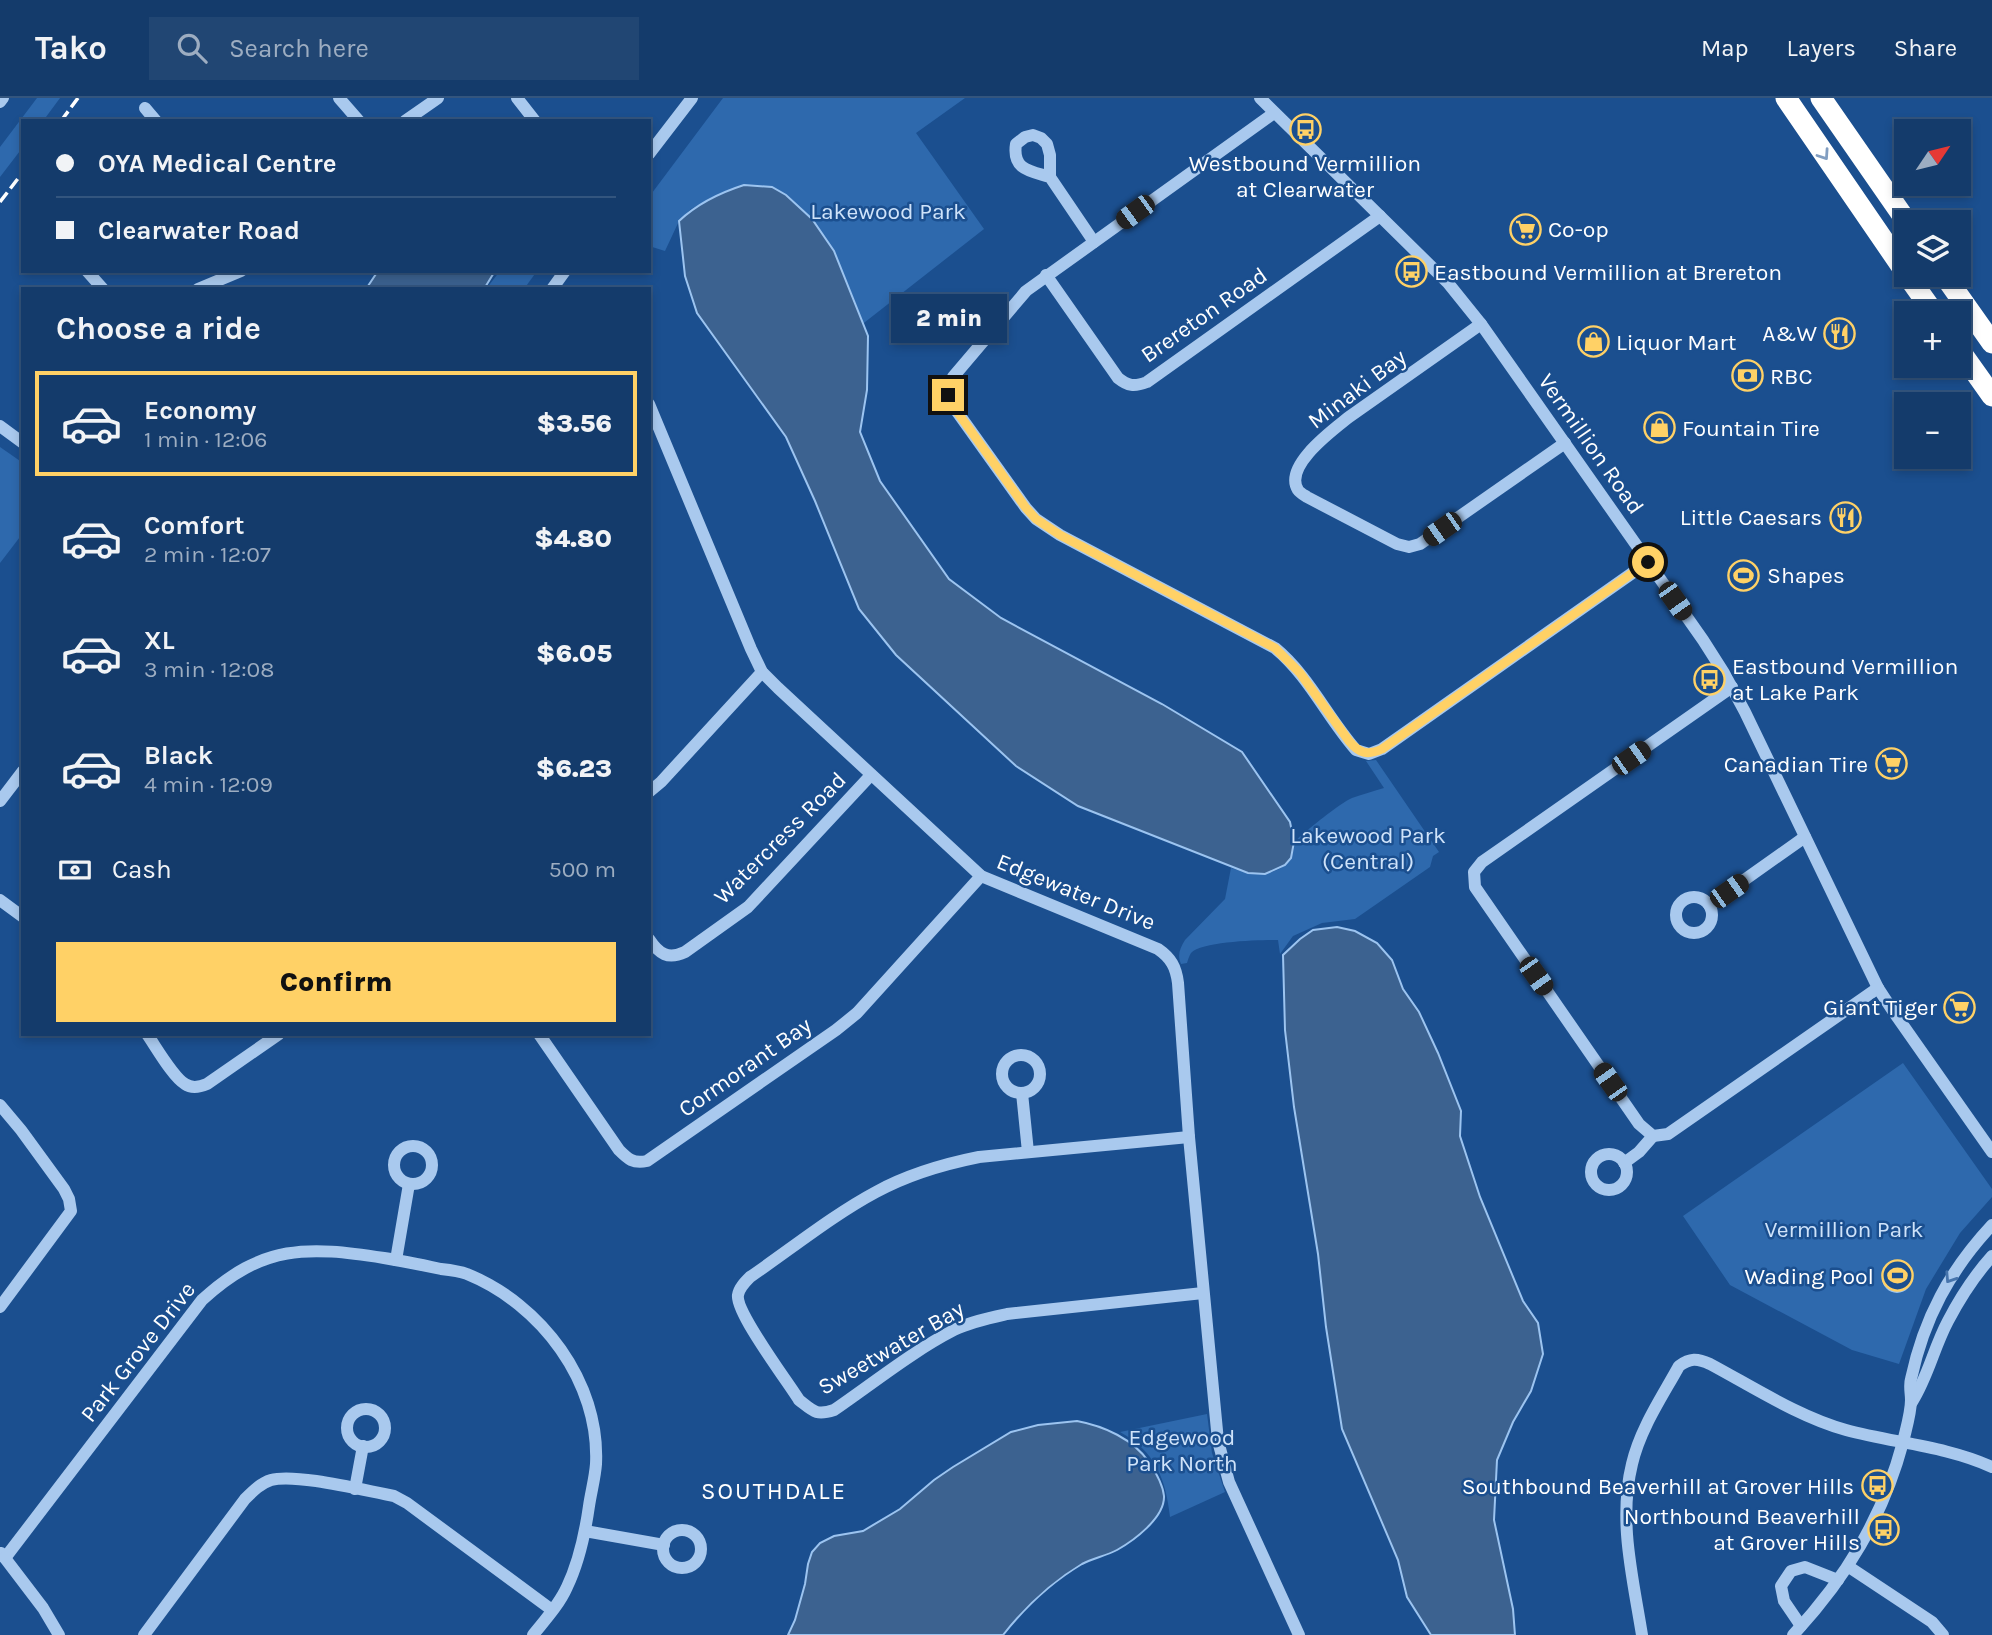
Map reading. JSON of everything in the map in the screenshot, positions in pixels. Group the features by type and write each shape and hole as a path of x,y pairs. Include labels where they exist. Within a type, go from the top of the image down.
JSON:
{"highway":[{"path":"1786,98 1894,256"},
{"path":"1821,98 1899,210"},
{"path":"1952,287 1992,343"},
{"path":"1971,366 1992,396"}],"street":[{"path":"339,98 357,119"},
{"path":"408,119 438,98"},
{"path":"517,98 534,119"},
{"path":"651,151 692,98"},
{"name":"Vermillion Road","path":"1260,98 1448,283 1481,324 1710,650 1732,687 1878,988 1992,1152"},
{"path":"145,108 154,119"},
{"path":"1274,113 1026,291 953,377 948,395 953,406 1016,496 1036,519 1060,535 1275,648 1300,673 1356,750 1370,754 1382,749 1648,562"},
{"path":"1050,177 1094,242"},
{"name":"Brereton Road","path":"1046,275 1118,378 1127,385 1136,386 1147,382 1380,216"},
{"path":"89,273 101,287"},
{"path":"203,287 236,273"},
{"name":"Minaki Bay","path":"1481,324 1330,432 1297,468 1298,490 1397,544 1409,547 1420,544 1565,443"},
{"name":"Edgewater Drive","path":"651,409 762,672 981,876 1158,948 1171,961 1177,972 1217,1441 1229,1482 1299,1635"},
{"path":"0,426 21,442"},
{"path":"651,790 762,672"},
{"path":"1653,1136 1639,1124 1478,892 1473,877 1482,862 1732,687"},
{"path":"0,802 21,774"},
{"name":"Watercress Road","path":"651,942 657,951 676,956 748,907 871,775"},
{"path":"1709,905 1805,837"},
{"name":"Cormorant Bay","path":"540,1036 620,1150 629,1160 638,1163 647,1161 857,1013 981,876"},
{"path":"0,900 21,916"},
{"path":"1625,1163 1653,1136 1668,1134 1878,988"},
{"path":"148,1036 177,1077 187,1086 198,1088 276,1036"},
{"path":"1022,1093 1028,1152"},
{"path":"0,1105 22,1130 64,1189 71,1211 0,1307"},
{"name":"Sweetwater Bay","path":"1189,1137 979,1157 946,1164 877,1191 743,1284 738,1296 742,1314 799,1400 812,1411 823,1414 834,1410 956,1329 982,1319 1203,1293"},
{"path":"396,1259 410,1184"},
{"path":"1838,1580 1805,1567 1791,1571 1781,1586 1784,1601 1797,1630 1849,1567 1873,1525 1903,1442 1911,1402 1910,1383 1931,1316 1945,1286 1970,1249 1992,1225"},
{"name":"Park Grove Drive","path":"3,1555 202,1300 220,1284 254,1263 287,1253 334,1250 396,1259 465,1273 503,1292 525,1308 558,1347 576,1375 586,1399 594,1432 596,1463 586,1531 567,1587 533,1635"},
{"path":"1911,1402 1921,1387 1947,1322 1992,1256"},
{"path":"1642,1635 1626,1536 1626,1500 1632,1463 1643,1433 1679,1366 1689,1359 1700,1359 1819,1421 1847,1430 1950,1452 1992,1467"},
{"path":"355,1489 363,1446"},
{"path":"144,1635 245,1499 256,1488 270,1480 289,1477 394,1496 552,1610"},
{"path":"586,1531 664,1545"},
{"path":"3,1555 60,1635"},
{"path":"1849,1567 1932,1622 1942,1635"}],"green space":[{"path":"37,98 60,98 44,119 21,119"},
{"name":"Lakewood Park","path":"723,98 965,98 916,133 984,229 860,326 856,304 834,251 812,219 786,195 744,185 723,192 691,209 679,221 665,251 651,247 651,194"},
{"path":"21,119 21,150 0,177 0,147"},
{"path":"498,273 536,273 525,287 488,287"},
{"path":"0,447 21,462 21,536 0,563"},
{"name":"Lakewood Park (Central)","path":"1376,760 1439,852 1433,856 1430,867 1355,919 1322,923 1293,936 1280,954 1278,940 1232,942 1197,949 1191,953 1187,963 1181,964 1180,952 1185,940 1225,899 1231,868 1264,873 1272,872 1286,864 1299,837 1327,814 1352,798 1384,788 1366,761"},
{"name":"Vermillion Park","path":"1903,1063 1992,1189 1992,1197 1960,1233 1926,1289 1899,1364 1852,1350 1730,1285 1683,1216"},
{"name":"Edgewood Park North","path":"1207,1414 1212,1453 1225,1492 1170,1517 1157,1467 1142,1448 1120,1432"}],"shaded area":[{"path":"744,185 772,187 786,195 812,219 834,251 868,336 867,390 860,432 880,481 949,579 1001,618 1162,704 1242,752 1290,822 1294,842 1291,858 1285,865 1265,874 1248,873 1078,806 1016,766 896,655 859,609 786,437 697,313 685,276 679,221 709,199"},
{"path":"377,273 494,273 485,287 367,287"},
{"path":"1337,927 1355,931 1377,943 1392,960 1403,989 1419,1012 1461,1111 1460,1136 1480,1197 1523,1301 1538,1323 1543,1354 1531,1391 1513,1422 1497,1460 1494,1520 1513,1609 1515,1635 1431,1635 1407,1597 1398,1560 1342,1429 1294,1107 1285,1030 1283,955 1313,930"},
{"name":"Wading Pool","path":"1897,1264 1907,1268 1911,1278 1907,1288 1897,1292 1887,1288 1883,1278 1887,1268"},
{"path":"1077,1421 1097,1426 1126,1440 1149,1462 1158,1479 1164,1496 1163,1504 1154,1520 1131,1541 1113,1552 1082,1564 1059,1579 1030,1605 1003,1635 788,1635 795,1620 812,1552 820,1543 834,1536 863,1531 900,1509 953,1467 1011,1432 1038,1425"}],"railway":[{"path":"62,119 78,98"},
{"path":"0,202 21,175"}],"place":[{"name":"Westbound Vermillion at Clearwater","path":"1305,129"},
{"name":"Co-op","path":"1525,229"},
{"name":"Eastbound Vermillion at Brereton","path":"1411,272"},
{"name":"A&W","path":"1840,333"},
{"name":"Liquor Mart","path":"1593,342"},
{"name":"RBC","path":"1747,376"},
{"name":"Fountain Tire","path":"1659,428"},
{"name":"Little Caesars","path":"1845,517"},
{"name":"Shapes","path":"1744,575"},
{"name":"Eastbound Vermillion at Lake Park","path":"1709,679"},
{"name":"Canadian Tire","path":"1891,764"},
{"name":"Giant Tiger","path":"1960,1007"},
{"name":"Wading Pool","path":"1897,1276"},
{"name":"Southbound Beaverhill at Grover Hills","path":"1877,1486"},
{"name":"Northbound Beaverhill at Grover Hills","path":"1883,1529"}],"district":[{"name":"SOUTHDALE","path":"774,1491"}],"route":[{"path":"948,395 1016,496 1036,519 1060,535 1275,648 1300,673 1356,750 1363,753 1370,754 1382,749 1648,562"}]}
